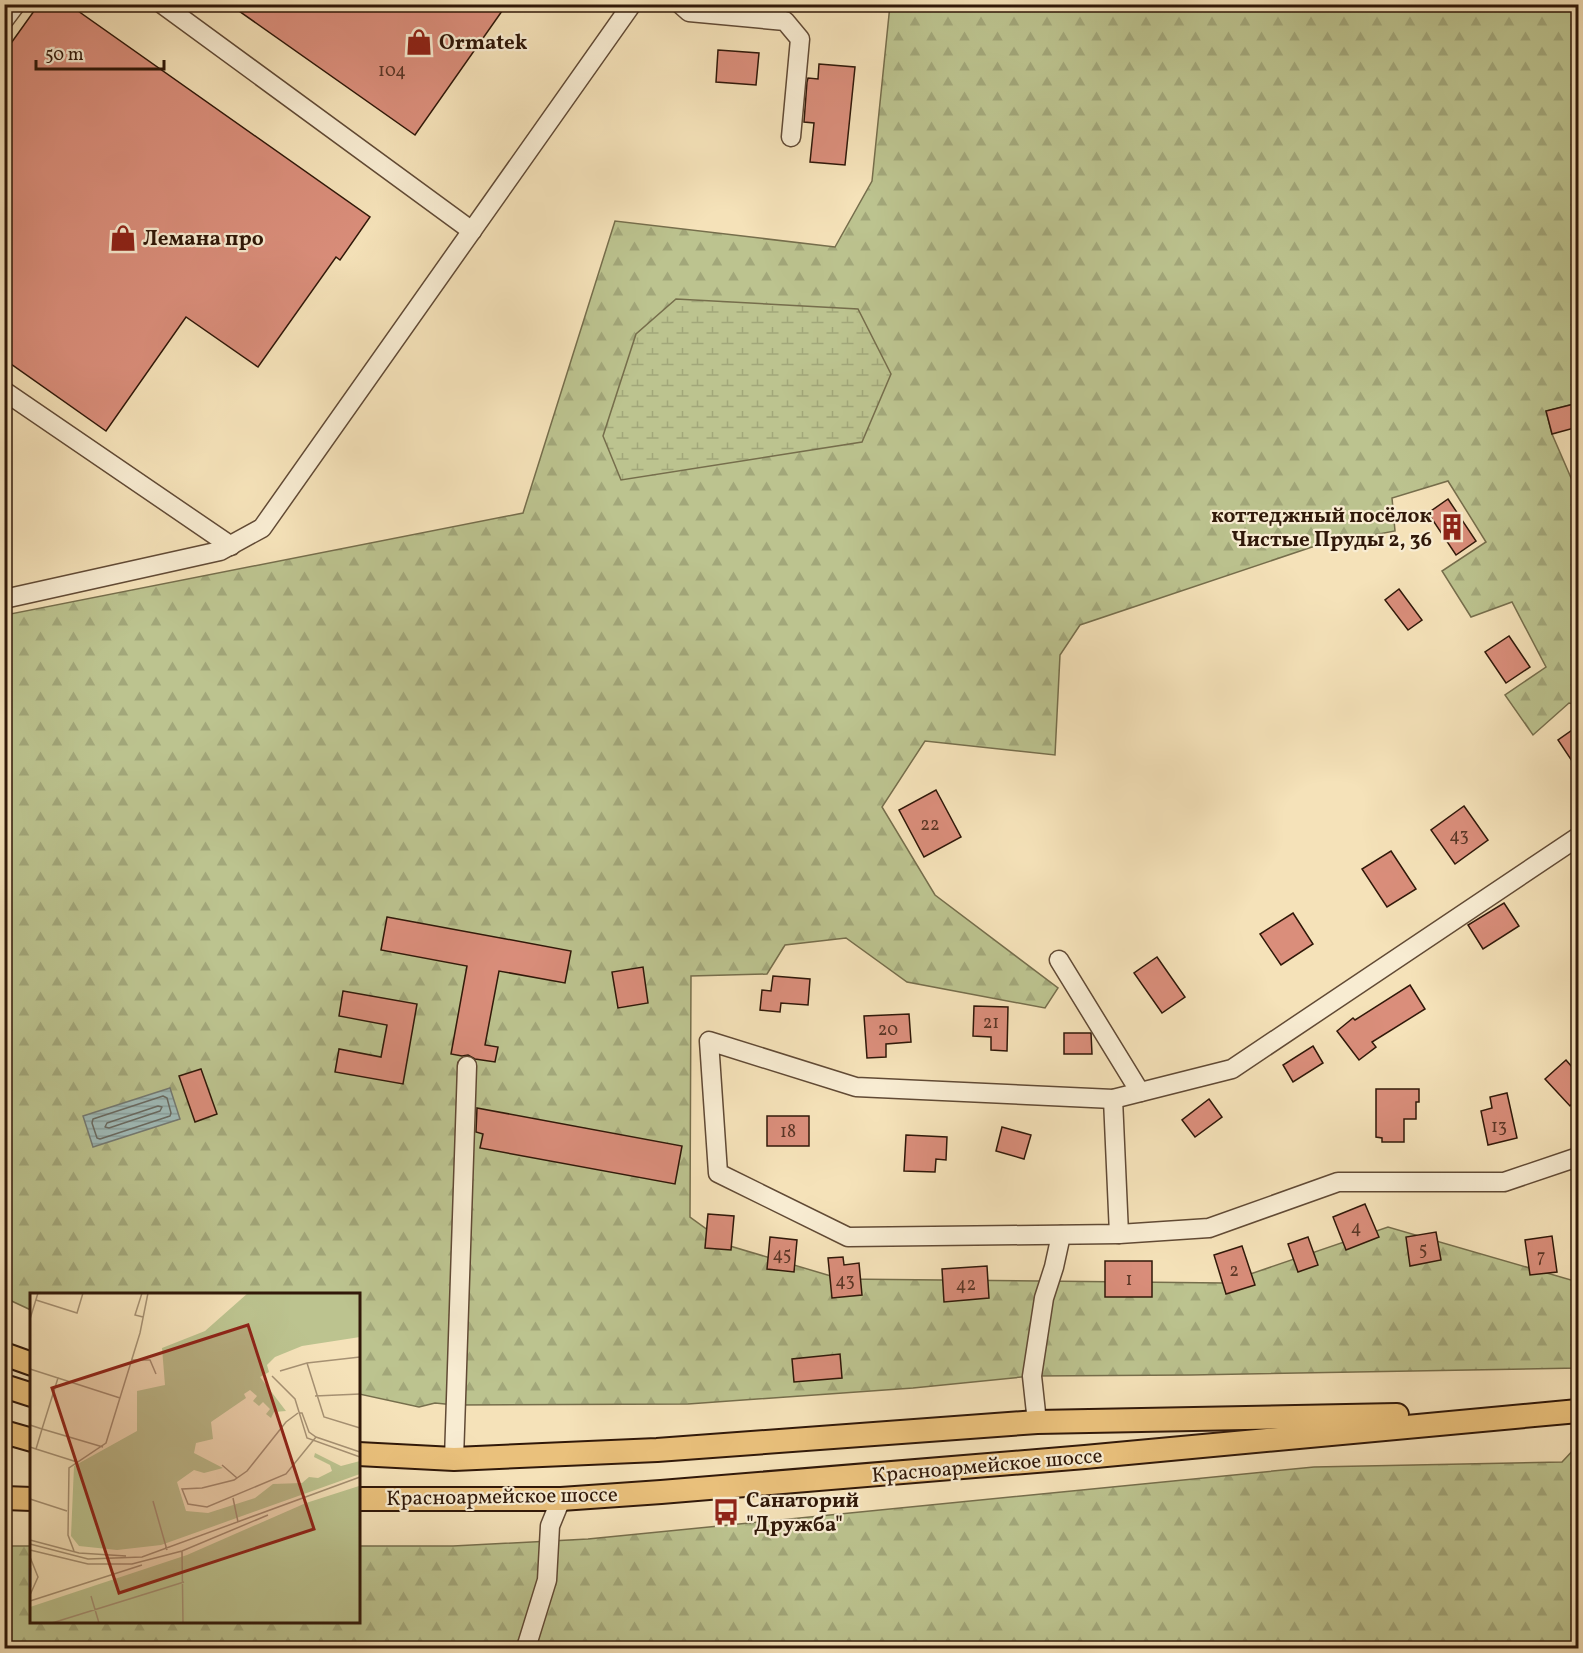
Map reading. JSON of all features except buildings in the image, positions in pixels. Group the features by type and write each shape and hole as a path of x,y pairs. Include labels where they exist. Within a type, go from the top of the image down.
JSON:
{"main road":[{"path":"4,1354 30,1363"},
{"path":"4,1386 30,1394"},
{"name":"Красноармейское шоссе","path":"360,1454 454,1459 657,1450 1037,1422 1578,1411"},
{"name":"Красноармейское шоссе","path":"360,1499 561,1499 1085,1457 1578,1411"},
{"path":"4,1432 30,1439"},
{"path":"4,1498 30,1499"}],"street":[{"path":"4,20 16,4"},
{"path":"162,4 472,231"},
{"path":"5,598 220,551 262,528 632,4"},
{"path":"680,4 689,12 785,21 800,39 791,137"},
{"path":"4,391 231,546"},
{"path":"1578,837 1232,1069 1113,1099 856,1087 709,1041 718,1173 848,1237 1119,1234 1209,1228 1338,1182 1504,1182 1578,1157"},
{"path":"1059,960 1140,1092"},
{"path":"454,1459 467,1066"},
{"path":"1113,1099 1119,1234"},
{"path":"1037,1422 1032,1376 1044,1298 1061,1234"},
{"path":"526,1648 547,1580 550,1526 561,1499"}],"green space":[{"path":"890,5 1578,5 1578,403 1546,411 1552,434 1578,494 1578,705 1569,703 1533,735 1505,695 1546,667 1512,602 1471,617 1442,571 1486,542 1448,481 1392,498 1395,531 1315,546 1080,625 1060,655 1055,755 925,741 882,807 935,895 1058,988 1045,1008 907,982 846,938 785,945 767,974 691,976 690,1217 730,1246 841,1279 1224,1283 1388,1227 1578,1282 1578,1368 1032,1376 913,1388 688,1404 455,1405 435,1403 419,1407 360,1394 360,1293 30,1293 30,1310 5,1298 5,615 523,513 615,221 835,247 872,181"},
{"path":"676,299 858,309 891,374 862,442 621,480 603,436 636,334"},
{"path":"1578,1445 1578,1648 5,1648 4,1546 30,1546 30,1623 360,1623 360,1546 453,1546 588,1539 1314,1467 1562,1462"}],"water":[{"path":"170,1088 180,1119 93,1147 83,1116"}],"place":[{"name":"Ormatek","path":"419,42"},
{"name":"Лемана про","path":"123,238"},
{"name":"коттеджный посёлок Чистые Пруды 2, 36","path":"1452,527"},
{"name":"Санаторий \"Дружба\"","path":"726,1512"}]}
